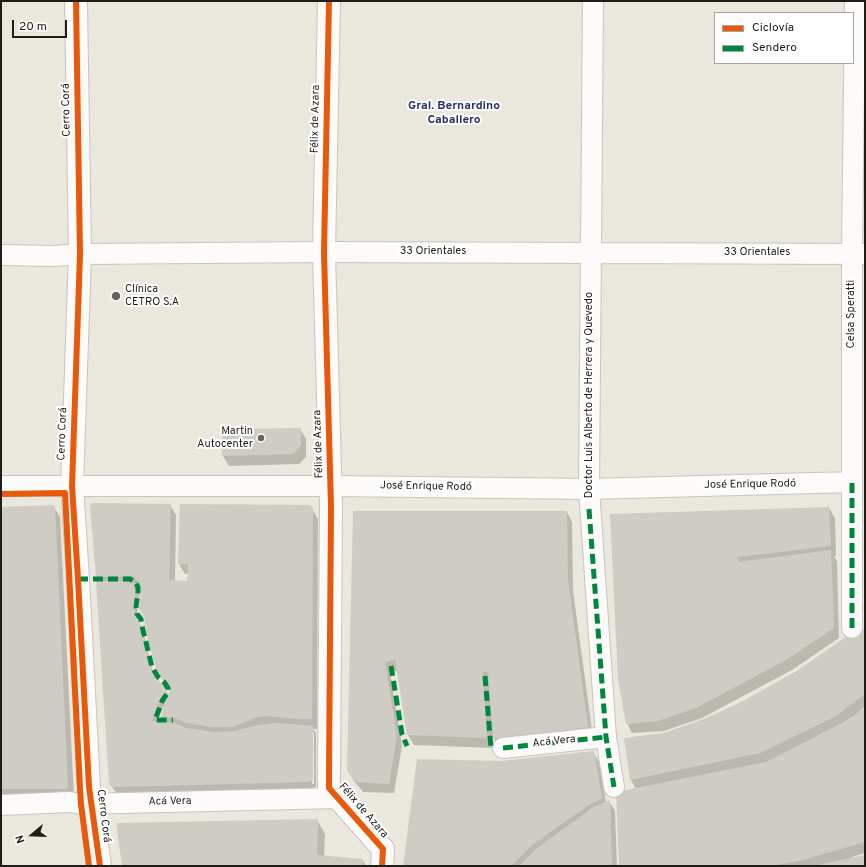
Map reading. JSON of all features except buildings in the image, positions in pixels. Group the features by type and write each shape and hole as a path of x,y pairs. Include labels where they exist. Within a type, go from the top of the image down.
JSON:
{"street":[{"name":"Cerro Corá","path":"76,1 80,254 72,486 91,804 100,866"},
{"name":"Félix de Azara","path":"329,1 324,252 330,486 329,772 330,788 383,849 382,866"},
{"name":"Doctor Luis Alberto de Herrera y Quevedo","path":"593,1 589,509 606,737 614,788"},
{"name":"Celsa Speratti","path":"852,628 852,482 859,254 855,1"},
{"name":"33 Orientales","path":"1,255 54,256 80,254 324,252 859,254"},
{"name":"José Enrique Rodó","path":"1,486 330,486 589,489 852,482"},
{"name":"Acá Vera","path":"503,748 606,737"},
{"name":"Acá Vera","path":"1,805 70,802 91,804 339,798"}],"marked path":[{"path":"852,482 852,628"},
{"path":"589,509 606,737 614,787"},
{"path":"78,579 130,579 135,582 138,587 136,607 137,614 141,619 152,667 158,677 168,688 168,692 162,701 155,720 173,720"},
{"path":"391,666 402,734 407,746"},
{"path":"485,676 491,748"},
{"path":"503,748 606,737"}],"cycle path":[{"path":"76,1 80,254 72,486 89,787 100,866"},
{"path":"329,1 324,252 331,507 329,788 383,849 382,866"},
{"path":"1,494 65,493 81,804 89,866"}],"place":[{"name":"Clínica CETRO S.A","path":"116,296"},
{"name":"Martin Autocenter","path":"261,438"}],"district":[{"name":"Gral. Bernardino Caballero","path":"454,114"}]}
